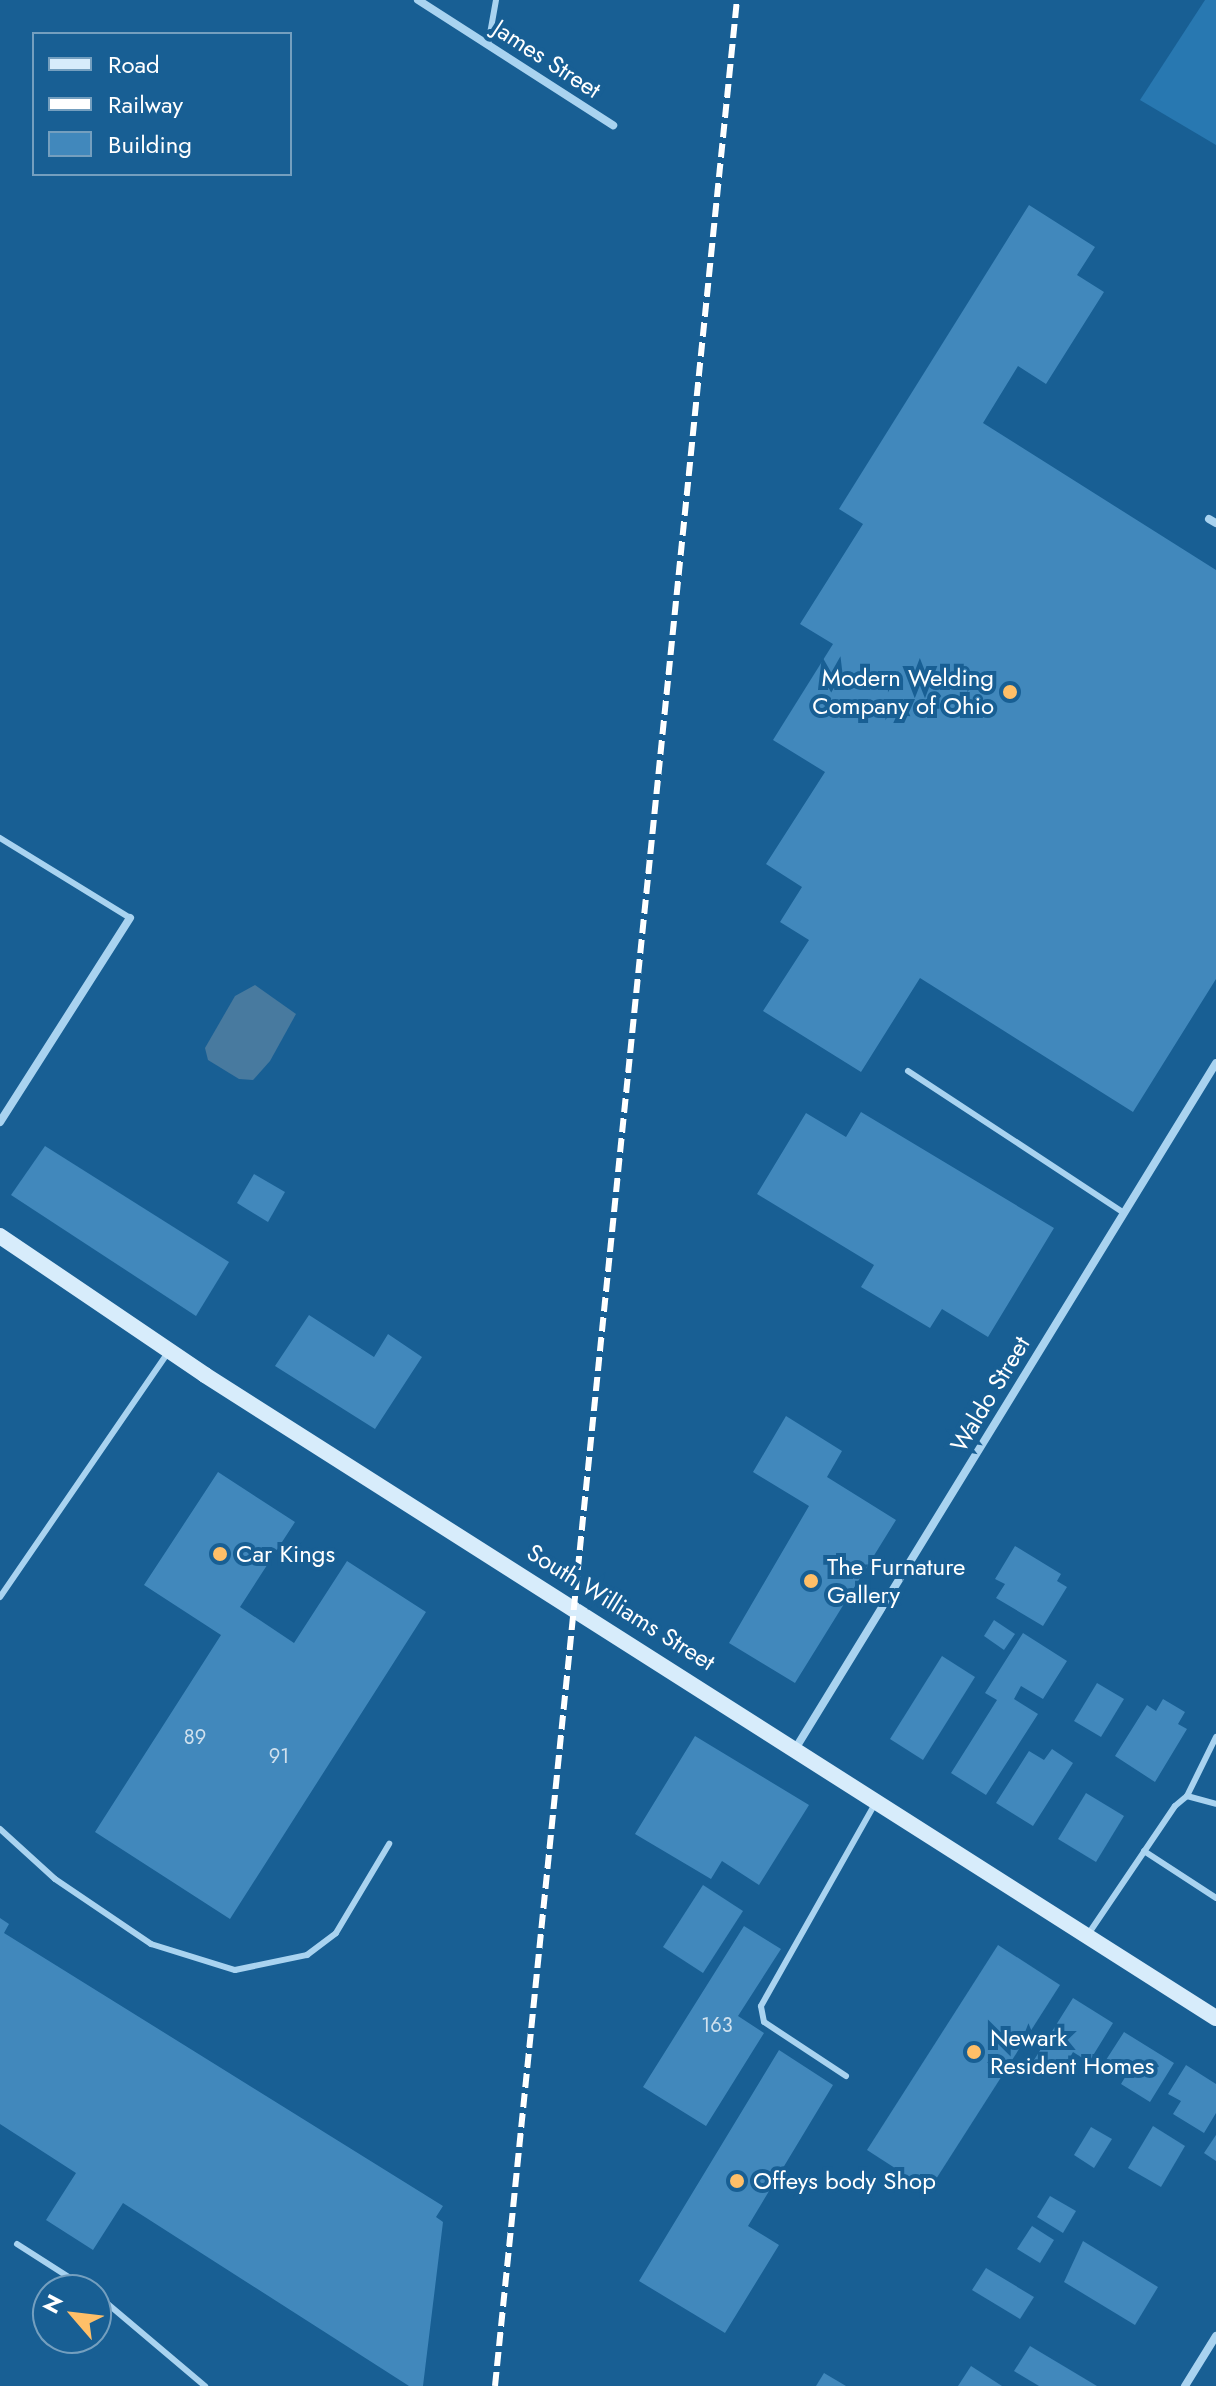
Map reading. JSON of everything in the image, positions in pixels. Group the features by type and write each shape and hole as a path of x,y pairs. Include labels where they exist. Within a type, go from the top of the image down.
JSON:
{"street":[{"name":"James Street","path":"418,0 613,125"},
{"path":"0,1122 130,918"},
{"name":"Waldo Street","path":"797,1746 1216,1063"},
{"name":"South Williams Street","path":"0,1236 170,1350 879,1798 1216,2018"},
{"path":"1185,2386 1216,2336"}],"lane":[{"path":"488,45 496,0"},
{"path":"0,838 130,918"},
{"path":"908,1071 1124,1213"},
{"path":"0,1597 170,1350"},
{"path":"1088,1935 1144,1851 1187,1796 1216,1737"},
{"path":"1187,1796 1216,1804"},
{"path":"846,2076 764,2022 761,2006 879,1798"},
{"path":"0,1829 55,1879 151,1944 235,1970 307,1955 336,1933 389,1844"},
{"path":"1144,1851 1216,1898"},
{"path":"17,2244 64,2274"},
{"path":"112,2308 205,2386"}],"shaded area":[{"path":"1205,0 1216,0 1216,145 1140,100"},
{"path":"255,985 296,1014 270,1061 253,1080 239,1079 208,1060 205,1048 235,996"}],"building":[{"name":"Modern Welding Company of Ohio","path":"1029,205 1095,247 1077,275 1104,292 1046,384 1018,366 983,423 1216,570 1216,979 1133,1112 920,978 861,1072 763,1011 809,940 780,922 802,887 766,864 825,772 773,740 833,644 800,624 863,524 839,509"},
{"path":"861,1112 1054,1228 988,1337 942,1309 930,1328 861,1287 874,1265 757,1194 806,1113 846,1137"},
{"path":"45,1146 229,1262 196,1316 11,1195"},
{"path":"254,1174 285,1192 268,1222 237,1203"},
{"path":"309,1315 374,1357 388,1334 422,1357 375,1429 275,1366"},
{"name":"The Furnature Gallery","path":"786,1416 842,1451 827,1477 896,1520 795,1683 729,1643 809,1506 753,1472"},
{"path":"218,1472 295,1522 240,1607 294,1643 347,1561 426,1612 230,1919 95,1832 221,1635 144,1585"},
{"path":"1015,1546 1061,1574 1057,1581 1067,1587 1043,1626 996,1598 1005,1584 995,1579"},
{"path":"994,1620 1015,1634 1004,1650 984,1636"},
{"path":"1023,1633 1067,1661 1043,1699 1021,1686 1014,1699 1038,1714 986,1795 951,1773 997,1700 985,1693"},
{"path":"942,1656 975,1677 923,1760 890,1739"},
{"path":"1097,1683 1124,1699 1101,1737 1074,1721"},
{"path":"1163,1699 1185,1712 1178,1724 1187,1729 1155,1782 1115,1756 1147,1705 1156,1711"},
{"path":"695,1736 809,1805 759,1885 722,1861 711,1879 635,1834"},
{"path":"1052,1749 1073,1763 1033,1826 996,1803 1029,1751 1044,1760"},
{"path":"1086,1793 1124,1816 1096,1862 1058,1839"},
{"path":"703,1885 743,1911 703,1973 663,1947"},
{"path":"0,1918 9,1924 4,1933 443,2206 436,2217 443,2222 423,2386 409,2386 123,2203 93,2250 46,2220 76,2173 0,2124"},
{"path":"744,1926 781,1949 738,2016 764,2033 706,2126 643,2087"},
{"name":"Newark Resident Homes","path":"998,1945 1060,1985 929,2190 867,2150"},
{"path":"1073,1998 1113,2023 1089,2062 1073,2052 1059,2076 1034,2060"},
{"path":"1124,2032 1174,2063 1150,2102 1121,2084 1127,2074 1106,2060"},
{"name":"Offeys body Shop","path":"779,2050 833,2085 748,2226 779,2245 725,2333 639,2281"},
{"path":"1186,2065 1216,2084 1216,2113 1204,2133 1173,2114 1181,2101 1168,2094"},
{"path":"1153,2126 1185,2146 1161,2187 1128,2168"},
{"path":"1091,2127 1112,2139 1094,2168 1074,2155"},
{"path":"1216,2135 1216,2161 1204,2153"},
{"path":"1050,2196 1076,2211 1063,2233 1037,2217"},
{"path":"1032,2226 1054,2240 1040,2263 1017,2249"},
{"path":"1083,2241 1158,2287 1135,2325 1064,2282"},
{"path":"986,2268 1034,2297 1020,2319 972,2290"},
{"path":"1030,2346 1097,2386 1039,2386 1014,2371"},
{"path":"971,2366 1002,2386 958,2386"},
{"path":"824,2373 846,2386 816,2386"}],"railway":[{"path":"495,2386 737,0"}],"place":[{"name":"Modern Welding Company of Ohio","path":"1010,692"},
{"name":"Car Kings","path":"220,1554"},
{"name":"The Furnature Gallery","path":"811,1581"},
{"name":"Newark Resident Homes","path":"974,2052"},
{"name":"Offeys body Shop","path":"737,2181"}]}
